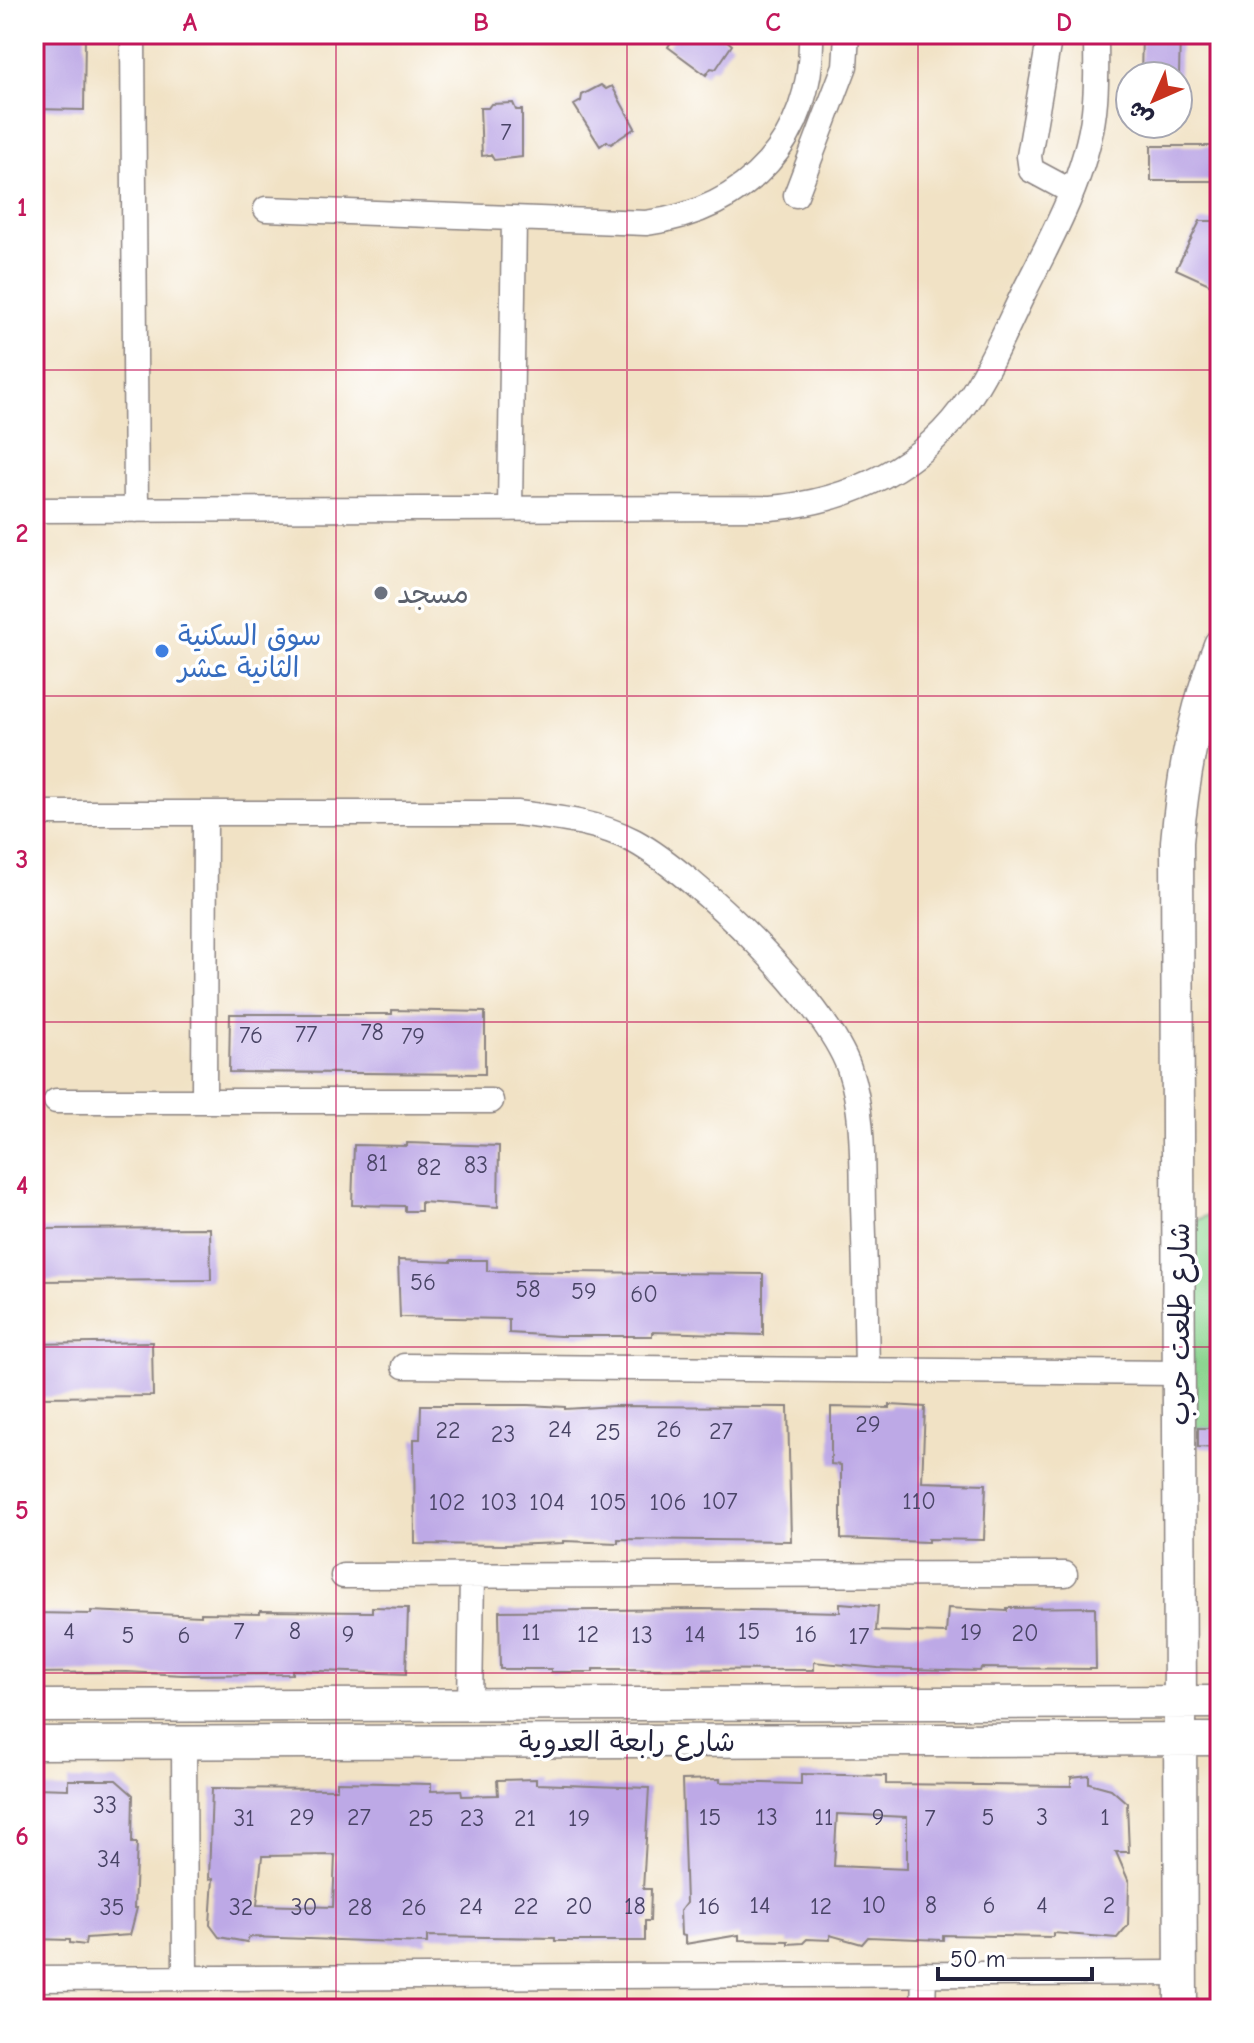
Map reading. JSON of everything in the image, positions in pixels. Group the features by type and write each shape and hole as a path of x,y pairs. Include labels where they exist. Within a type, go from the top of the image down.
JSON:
{"street":[{"path":"133,34 136,510"},
{"path":"266,209 646,223 691,215 713,206 751,180 782,144 797,116 812,60 811,34"},
{"path":"796,195 845,66 847,34"},
{"path":"1050,34 1029,156 1031,170 1072,192"},
{"path":"34,510 795,506 844,494 889,474 932,442 969,398 1060,221 1082,162 1095,102 1096,34"},
{"path":"812,60 845,66"},
{"path":"510,509 514,219"},
{"name":"شارع طلعت حرب","path":"1181,2009 1177,842 1187,757 1197,713 1220,645"},
{"path":"34,813 517,813 591,824 632,840 657,855 695,885 787,976 822,1022 848,1066 862,1130 867,1370"},
{"path":"204,1101 205,813"},
{"path":"56,1101 491,1101"},
{"path":"404,1366 1179,1373"},
{"path":"343,1576 1065,1574"},
{"path":"470,1704 472,1575"},
{"name":"شارع رابعة العدوية","path":"34,1706 1220,1702"},
{"name":"شارع رابعة العدوية","path":"34,1743 1220,1739"},
{"path":"184,1742 185,1978"},
{"path":"34,1979 1181,1973"},
{"path":"923,2009 924,1974"}],"green space":[{"path":"1220,1214 1216,1424 1220,1425 1220,1448 1217,1448 1218,1429 1193,1428 1191,1223"}],"building":[{"path":"34,34 85,34 84,110 34,109"},
{"path":"671,34 719,34 732,45 716,69 711,68 706,75 668,47"},
{"path":"1142,34 1180,34 1179,60 1141,60"},
{"path":"601,85 606,89 612,86 635,128 611,144 607,141 600,146 574,105 581,101 582,95"},
{"path":"513,103 516,110 522,110 522,157 494,160 491,155 482,156 480,108"},
{"path":"1151,146 1220,146 1220,181 1151,181"},
{"path":"1200,221 1220,221 1220,289 1176,269"},
{"path":"392,1010 485,1012 485,1074 229,1072 230,1014 392,1014"},
{"path":"407,1143 499,1146 498,1207 421,1202 421,1211 405,1211 405,1206 352,1205 354,1145 407,1146"},
{"path":"210,1228 211,1280 34,1281 34,1229"},
{"path":"398,1260 487,1260 487,1271 763,1274 763,1335 652,1332 652,1336 560,1336 509,1333 509,1319 400,1317"},
{"path":"152,1342 153,1396 34,1397 34,1344"},
{"path":"421,1405 528,1405 565,1409 615,1406 788,1407 791,1541 618,1539 618,1543 415,1544 414,1439 420,1439"},
{"path":"890,1405 925,1407 922,1482 986,1484 984,1540 841,1539 841,1465 831,1464 831,1407 890,1408"},
{"path":"1198,1428 1218,1428 1217,1448 1198,1447"},
{"path":"840,1603 878,1606 876,1631 946,1633 948,1608 1007,1611 1007,1608 1095,1607 1096,1669 981,1668 980,1671 878,1668 814,1662 814,1670 593,1669 593,1672 551,1672 551,1669 500,1669 499,1611 702,1609 840,1612"},
{"path":"372,1607 408,1608 406,1674 292,1670 292,1674 34,1673 34,1613 91,1614 91,1611 201,1616 201,1613 260,1614 260,1611 372,1612"},
{"path":"801,1774 886,1776 886,1784 1071,1786 1071,1777 1089,1775 1089,1783 1111,1789 1127,1803 1129,1852 1116,1852 1129,1882 1128,1925 1117,1938 1053,1933 1053,1937 943,1935 943,1940 868,1937 862,1944 830,1935 830,1940 807,1939 803,1943 788,1944 788,1941 739,1940 739,1935 685,1944 685,1936 681,1935 680,1911 686,1903 682,1780 801,1784","holes":["837,1814 907,1817 907,1869 834,1866"]},
{"path":"536,1779 536,1784 649,1788 643,1889 651,1889 650,1921 645,1921 645,1941 427,1936 427,1943 249,1937 247,1942 219,1937 210,1925 212,1788 337,1789 337,1782 431,1784 431,1791 461,1790 462,1796 498,1795 497,1780","holes":["335,1855 333,1907 257,1905 262,1856"]},
{"path":"68,1780 116,1780 133,1795 132,1843 137,1843 134,1908 137,1908 130,1935 86,1938 85,1945 70,1943 70,1940 34,1939 34,1788 68,1789"}],"place":[{"name":"مسجد","path":"381,593"},
{"name":"سوق السكنية الثانية عشر","path":"162,651"}]}
